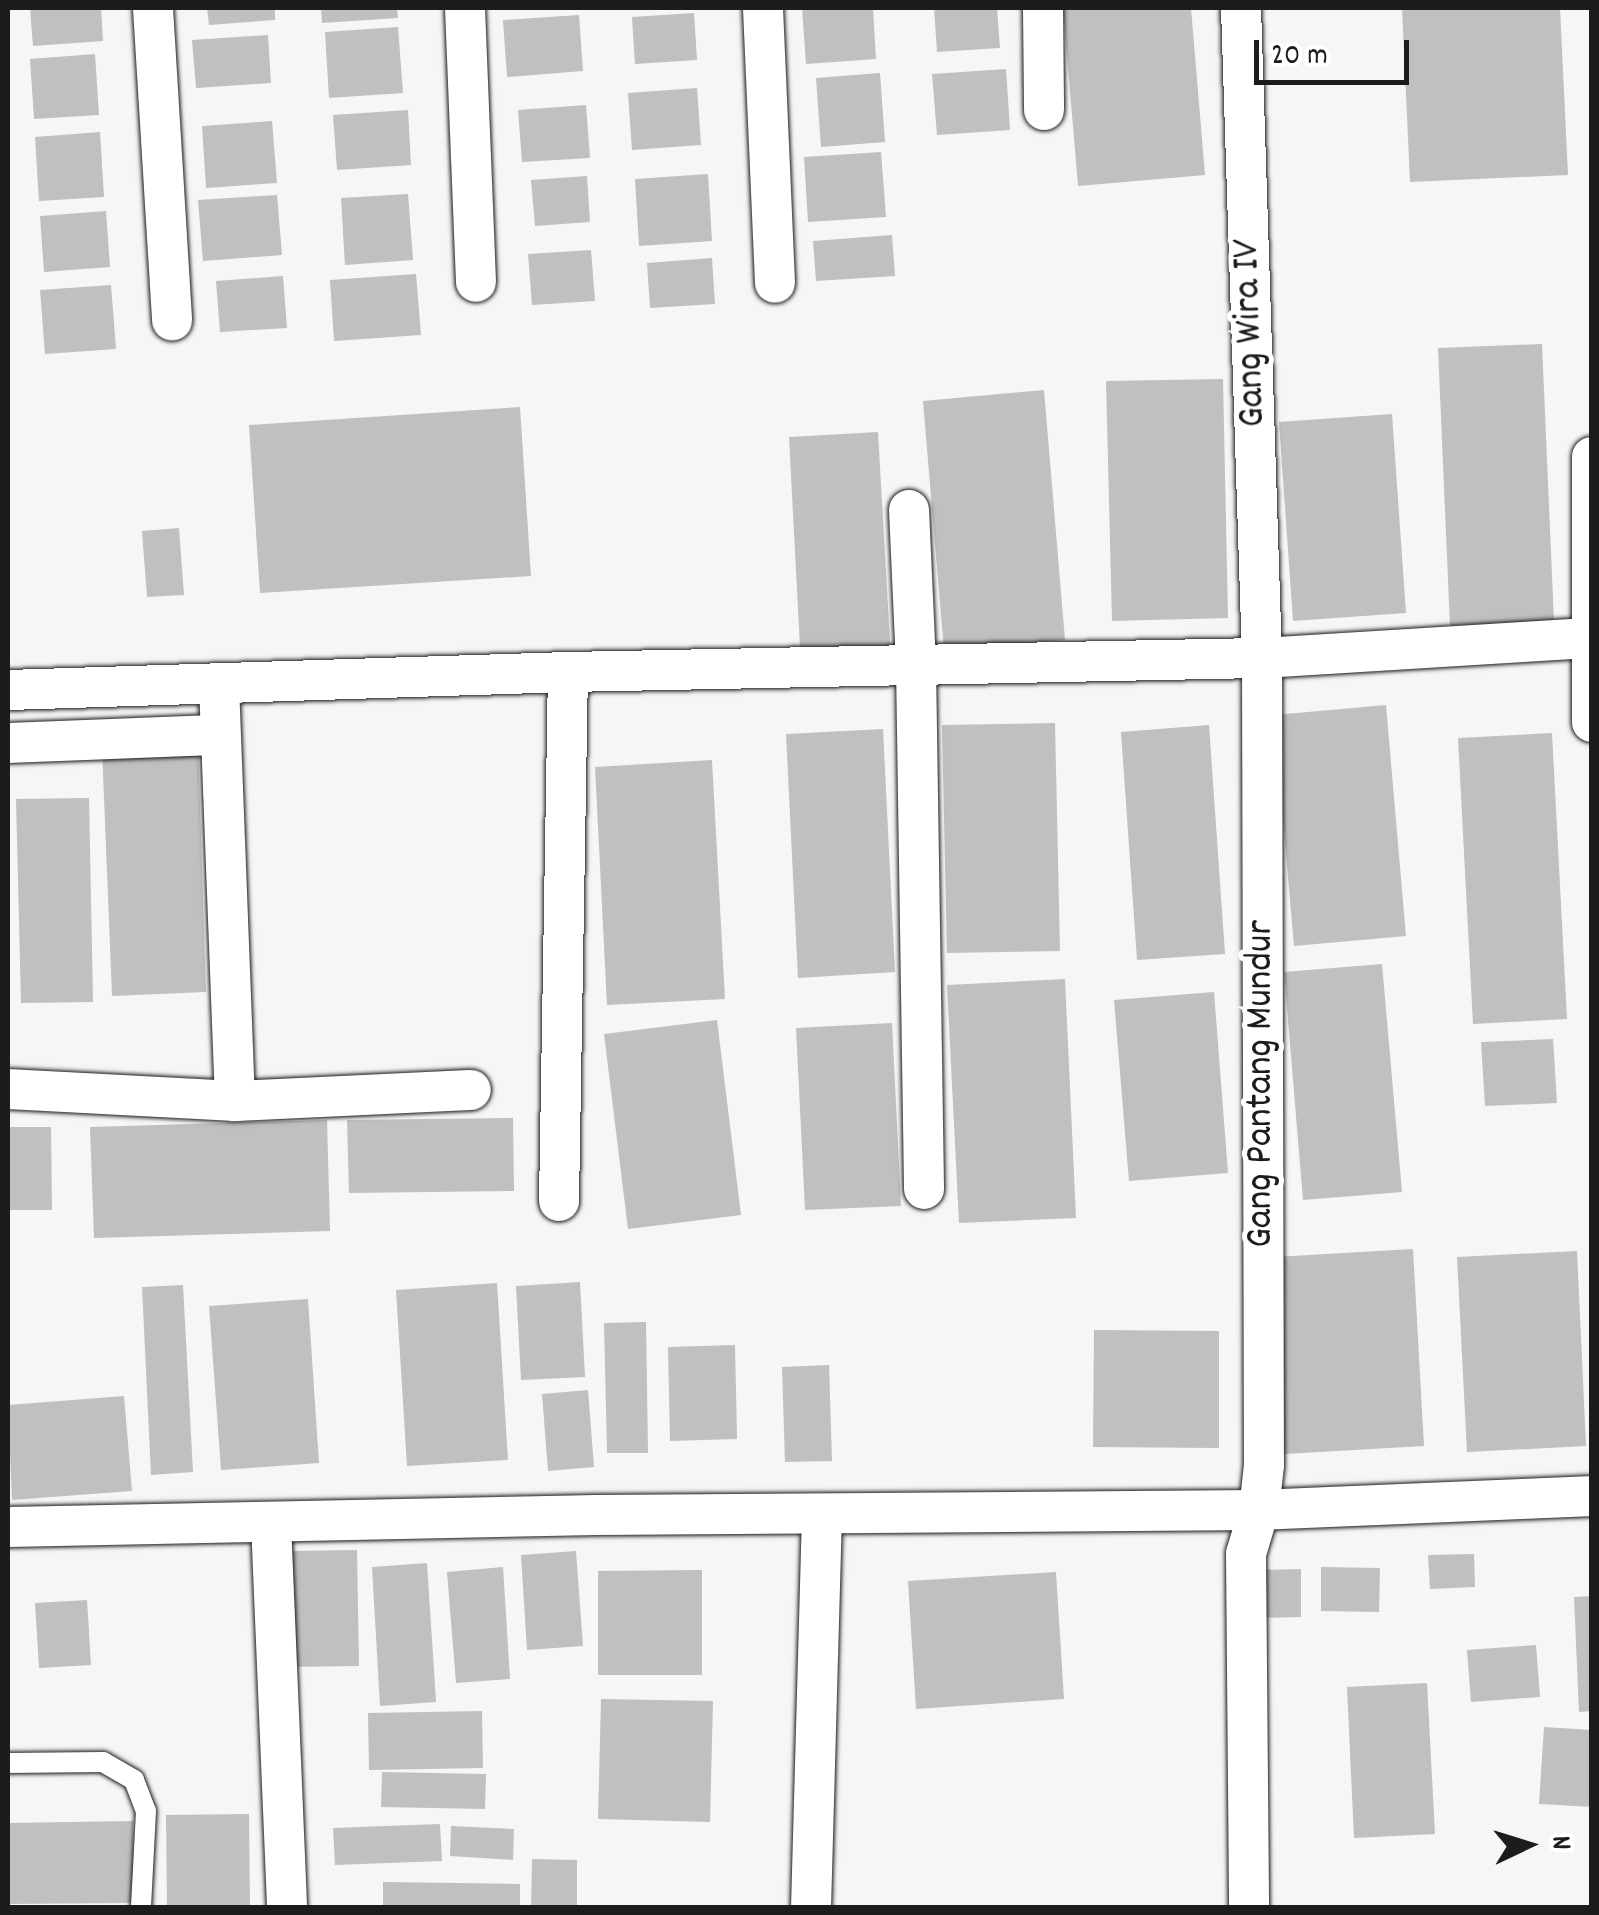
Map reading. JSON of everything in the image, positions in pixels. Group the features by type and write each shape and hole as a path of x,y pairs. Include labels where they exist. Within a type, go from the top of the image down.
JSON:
{"street":[{"path":"153,8 172,320"},
{"path":"465,8 476,282"},
{"path":"763,8 775,283"},
{"path":"1042,8 1044,110"},
{"name":"Gang Wira IV","path":"1241,8 1262,658"},
{"path":"1592,458 1592,722"},
{"path":"909,510 916,666 924,1190"},
{"path":"8,690 568,672 1262,658 1591,638"},
{"name":"Gang Pantang Mundur","path":"1249,1908 1246,1554 1260,1510 1264,1465 1262,658"},
{"path":"559,1201 568,672"},
{"path":"219,683 235,1101"},
{"path":"8,743 220,735"},
{"path":"8,1089 235,1101 471,1090"},
{"path":"8,1527 597,1514 1260,1510 1592,1496"},
{"path":"811,1908 822,1514"},
{"path":"271,1524 287,1908"}],"lane":[{"path":"8,1764 102,1762 134,1780 146,1811 141,1908"}],"building":[{"path":"30,8 101,8 103,41 33,46"},
{"path":"207,8 275,8 275,20 209,25"},
{"path":"321,8 397,8 398,18 322,23"},
{"path":"802,8 873,8 876,59 806,64"},
{"path":"934,8 997,8 1000,48 937,52"},
{"path":"1063,8 1191,8 1205,175 1078,186"},
{"path":"1402,8 1560,8 1568,175 1410,182"},
{"path":"694,13 697,60 635,64 632,17"},
{"path":"579,15 583,71 507,77 503,20"},
{"path":"398,27 403,93 329,98 325,32"},
{"path":"268,35 271,83 196,88 192,40"},
{"path":"95,54 99,115 34,119 30,59"},
{"path":"1006,69 1010,130 937,135 932,74"},
{"path":"880,73 885,142 821,147 816,78"},
{"path":"697,88 701,145 632,150 628,93"},
{"path":"586,105 590,158 522,162 518,110"},
{"path":"408,110 411,165 337,170 333,115"},
{"path":"272,121 277,183 206,188 202,126"},
{"path":"100,132 104,197 39,201 35,137"},
{"path":"881,152 886,217 808,222 804,157"},
{"path":"708,174 712,241 639,246 635,179"},
{"path":"587,176 590,222 535,226 531,180"},
{"path":"408,194 413,260 345,265 341,198"},
{"path":"277,195 282,255 203,261 198,200"},
{"path":"106,211 110,267 44,272 40,216"},
{"path":"892,235 895,276 816,281 813,241"},
{"path":"591,250 595,301 532,305 528,254"},
{"path":"712,258 715,304 650,308 647,263"},
{"path":"416,274 421,335 334,341 330,280"},
{"path":"283,276 287,328 220,332 216,281"},
{"path":"111,285 116,349 45,354 40,290"},
{"path":"1542,344 1554,622 1450,626 1438,348"},
{"path":"1223,379 1228,618 1112,621 1106,381"},
{"path":"1044,390 1065,640 944,650 923,401"},
{"path":"520,407 531,576 260,593 249,425"},
{"path":"1392,414 1406,613 1293,621 1279,422"},
{"path":"878,432 891,660 801,666 789,437"},
{"path":"179,528 184,595 147,597 142,531"},
{"path":"1386,705 1406,936 1294,946 1274,715"},
{"path":"1055,723 1060,951 947,953 942,725"},
{"path":"1209,725 1225,954 1137,960 1121,732"},
{"path":"883,729 895,972 798,978 786,734"},
{"path":"1552,733 1567,1019 1473,1024 1458,738"},
{"path":"198,744 206,992 112,996 102,748"},
{"path":"712,760 725,999 607,1005 595,767"},
{"path":"89,798 93,1002 21,1003 16,799"},
{"path":"1382,964 1402,1192 1303,1200 1284,972"},
{"path":"1065,979 1076,1218 959,1223 947,985"},
{"path":"1214,992 1228,1173 1129,1181 1114,1000"},
{"path":"717,1020 741,1215 628,1229 604,1034"},
{"path":"892,1023 901,1206 805,1210 796,1028"},
{"path":"1553,1039 1557,1103 1485,1106 1481,1042"},
{"path":"513,1118 514,1191 349,1193 347,1120"},
{"path":"327,1120 330,1231 94,1238 90,1127"},
{"path":"8,1127 51,1127 52,1210 8,1210"},
{"path":"1413,1249 1424,1446 1284,1454 1274,1257"},
{"path":"1577,1251 1586,1446 1467,1452 1457,1257"},
{"path":"580,1282 585,1377 521,1380 516,1286"},
{"path":"497,1283 508,1460 407,1466 396,1290"},
{"path":"183,1285 193,1472 151,1475 142,1287"},
{"path":"308,1299 319,1463 221,1470 209,1306"},
{"path":"646,1322 648,1453 607,1453 604,1323"},
{"path":"1094,1330 1219,1331 1219,1448 1093,1447"},
{"path":"735,1345 737,1439 670,1441 668,1347"},
{"path":"829,1365 832,1461 785,1462 782,1367"},
{"path":"588,1390 594,1467 548,1471 542,1394"},
{"path":"124,1396 132,1491 12,1500 8,1405"},
{"path":"357,1550 359,1666 286,1667 284,1551"},
{"path":"576,1551 583,1646 527,1650 521,1555"},
{"path":"1474,1554 1475,1587 1430,1589 1428,1555"},
{"path":"427,1563 436,1702 380,1706 372,1567"},
{"path":"503,1567 510,1679 456,1683 447,1572"},
{"path":"1321,1567 1380,1568 1379,1612 1321,1611"},
{"path":"1301,1569 1301,1617 1253,1618 1252,1570"},
{"path":"702,1570 702,1675 598,1675 598,1571"},
{"path":"1056,1572 1064,1699 916,1709 908,1581"},
{"path":"1592,1596 1592,1711 1579,1712 1574,1597"},
{"path":"87,1600 91,1665 39,1668 35,1603"},
{"path":"1536,1645 1540,1697 1471,1702 1467,1650"},
{"path":"1427,1683 1435,1834 1354,1838 1347,1687"},
{"path":"601,1699 713,1701 710,1822 598,1819"},
{"path":"482,1711 483,1768 369,1770 368,1713"},
{"path":"1544,1727 1592,1730 1592,1807 1539,1804"},
{"path":"382,1772 486,1774 485,1809 381,1807"},
{"path":"249,1814 250,1908 167,1908 166,1815"},
{"path":"133,1821 135,1903 8,1904 8,1823"},
{"path":"440,1824 442,1861 335,1865 333,1828"},
{"path":"451,1826 514,1829 513,1860 450,1856"},
{"path":"532,1859 577,1860 577,1908 531,1908"},
{"path":"383,1882 520,1884 520,1908 383,1908"}]}
